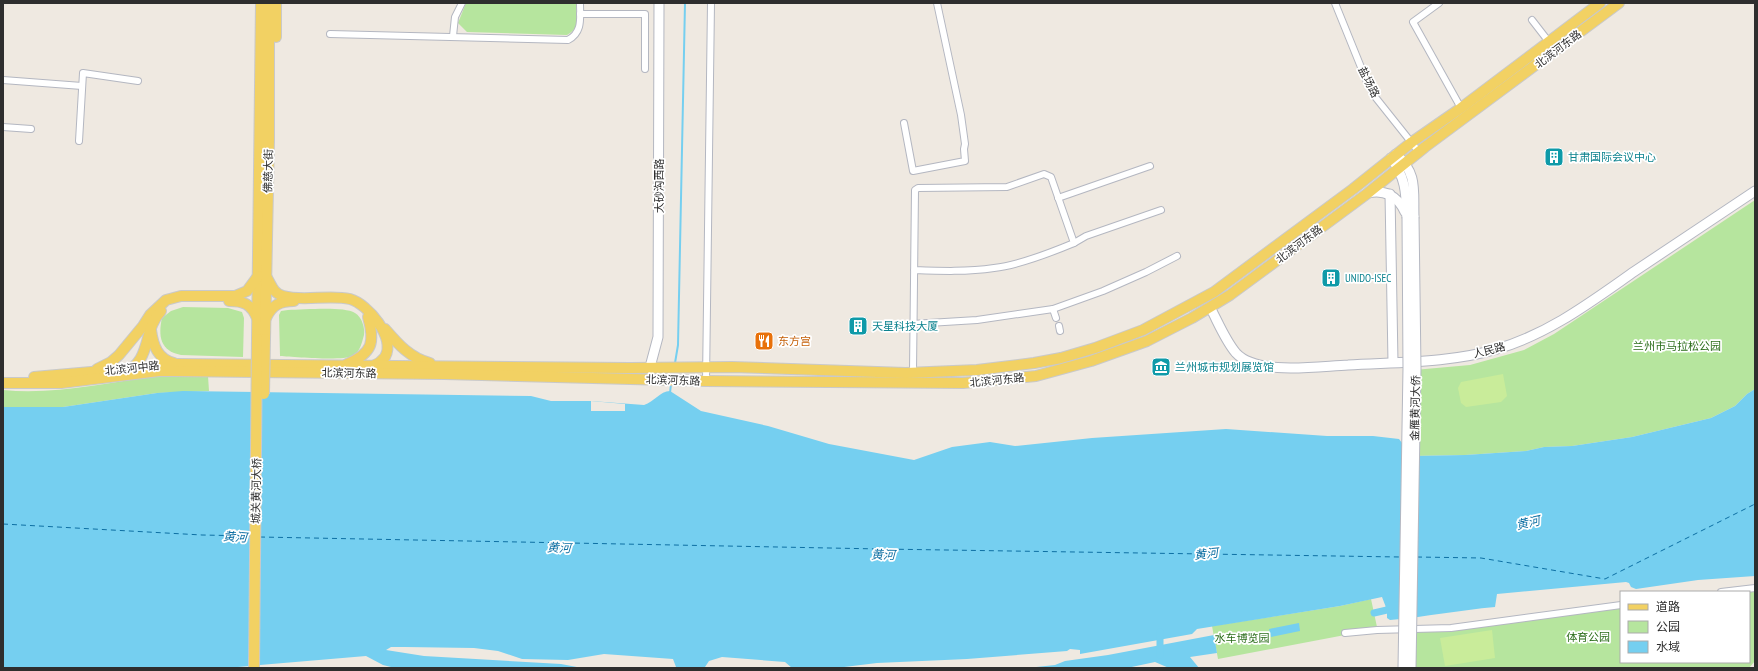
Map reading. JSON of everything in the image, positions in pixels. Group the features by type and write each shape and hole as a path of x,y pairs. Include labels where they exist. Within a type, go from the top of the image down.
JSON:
{"main road":[{"path":"255,3 255,187 263,211"},
{"name":"佛慈大街","path":"261,3 264,139"},
{"name":"佛慈大街","path":"261,339 264,139 269,3"},
{"path":"263,211 272,190 276,3"},
{"name":"北滨河东路","path":"260,368 345,365 630,368 739,367 954,372 1034,364 1061,358 1095,348 1143,330 1214,292 1301,228 1412,142 1461,108 1600,3"},
{"name":"北滨河东路","path":"260,368 354,373 414,373 702,381 963,383 1036,376 1091,361 1147,341 1192,318 1230,295 1368,193 1419,152 1619,3"},
{"path":"159,371 144,363 147,328 150,315 166,300 181,296 235,296 246,292 262,277 277,294 290,297 350,299 361,303 395,341 412,355 420,361 442,366"},
{"path":"80,374 97,369 111,362 147,328 165,307 170,303 186,300 241,301 248,304 262,319 273,306 280,302 289,301 346,304 361,310 376,328 384,357 393,366 403,372 414,373"},
{"path":"345,365 359,359 370,347 371,332 368,317"},
{"path":"354,373 368,370 384,357 388,349 378,321"},
{"path":"147,328 161,357 166,361 176,364"},
{"name":"城关黄河大桥","path":"254,668 261,339"},
{"name":"城关黄河大桥","path":"260,668 261,339"},
{"name":"北滨河中路","path":"3,376 35,377 80,374 134,368 144,363 260,368"},
{"path":"109,376 122,375 134,368"},
{"name":"北滨河中路","path":"3,383 61,383 159,371 260,368"}],"street":[{"path":"453,36 455,17 462,3"},
{"path":"330,34 568,40 575,36 580,27 580,3"},
{"name":"大砂沟西路","path":"650,367 658,337 659,3"},
{"path":"702,381 711,3"},
{"path":"904,123 914,171 966,161 961,115 937,3"},
{"name":"盐场路","path":"1334,3 1376,98 1419,152"},
{"path":"1439,3 1413,22 1461,108"},
{"path":"580,14 645,14 645,69"},
{"path":"1532,20 1549,42"},
{"path":"79,141 83,73 138,81"},
{"path":"3,80 82,86"},
{"path":"3,127 31,129"},
{"path":"1394,156 1403,166 1410,217"},
{"path":"1058,198 1150,166"},
{"path":"913,372 912,324 915,190 918,188 1007,187 1044,174 1051,177 1074,243"},
{"path":"1368,193 1378,191 1390,194 1399,201 1410,217"},
{"name":"人民路","path":"1210,307 1229,343 1237,354 1249,362 1262,367 1290,368 1393,362 1475,355 1497,350 1523,340 1568,317 1755,191"},
{"path":"1390,194 1393,362"},
{"path":"914,270 954,272 995,268 1050,253 1074,243 1086,236 1161,210"},
{"name":"金雁黄河大侨","path":"1403,668 1410,217"},
{"name":"金雁黄河大侨","path":"1410,217 1416,368 1411,668"},
{"path":"912,324 977,320 1053,309 1103,291 1146,272 1177,256"},
{"path":"1053,309 1056,318"},
{"path":"1730,591 1755,588"},
{"path":"1345,633 1377,630 1451,628 1620,605"}],"green space":[{"path":"466,3 576,3 577,22 574,29 567,35 467,32 458,23"},
{"name":"兰州市马拉松公园","path":"1755,200 1755,389 1747,394 1735,406 1711,418 1632,437 1572,446 1544,447 1526,451 1465,455 1412,456 1414,370 1470,365 1524,350 1554,334"},
{"path":"183,307 228,308 242,312 244,318 243,357 181,355 169,350 162,342 160,331 162,318 171,311"},
{"path":"333,309 355,313 361,320 364,329 364,335 359,349 353,356 339,358 280,356 279,315 281,311"},
{"path":"1503,374 1507,396 1501,402 1466,407 1461,403 1458,388 1461,382"},
{"path":"208,376 209,391 157,393 63,407 3,407 3,390 60,390 153,377"},
{"name":"体育公园","path":"1755,588 1755,661 1749,668 1413,668 1414,630 1620,602 1620,663 1750,663 1750,591 1728,591"},
{"name":"水车博览园","path":"1371,599 1377,627 1345,635 1218,659 1212,626 1340,606"},
{"path":"1492,630 1495,658 1445,666 1440,638"}],"water":[{"name":"黄河","path":"1755,389 1755,576 1698,580 1636,589 1631,587 1629,583 1626,582 1497,594 1495,607 1390,620 1387,618 1387,610 1382,597 1340,606 1197,629 1192,634 1080,654 1080,650 1070,649 1067,651 967,659 877,663 836,668 792,668 785,662 722,657 709,661 705,667 676,667 673,659 604,654 568,660 522,659 498,651 474,648 391,647 386,650 424,656 561,664 582,668 395,668 383,665 366,656 226,668 3,668 3,407 63,407 157,393 183,391 531,396 551,401 591,401 644,405 651,402 666,391 670,391 701,411 768,426 829,444 914,460 952,447 990,442 1015,446 1092,438 1226,429 1327,436 1373,436 1399,439 1412,456 1465,455 1526,451 1544,447 1572,446 1632,437 1711,418 1735,406 1747,394"},
{"path":"1299,623 1300,631 1271,637 1269,629"},
{"path":"1214,635 1217,653 1190,657 1199,668 1169,668 1155,662 1127,668 1027,668 1055,665 1065,661 1108,655"}],"pier":[{"path":"591,401 625,404 625,411 591,411"}],"waterway":[{"path":"675,363 678,345 685,3"},
{"path":"670,393 671,384"},
{"path":"1374,613 1387,610 1393,604"},
{"path":"1160,632 1160,655"}],"ferry route":[{"path":"1417,557 1481,558 1605,579 1755,504"},
{"path":"3,524 202,535 250,536"},
{"path":"260,537 1400,557"}],"place":[{"name":"甘肃国际会议中心","path":"1554,157"},
{"name":"UNIDO-ISEC","path":"1331,278"},
{"name":"天星科技大厦","path":"858,326"},
{"name":"东方宫","path":"764,341"},
{"name":"兰州城市规划展览馆","path":"1161,367"}]}
